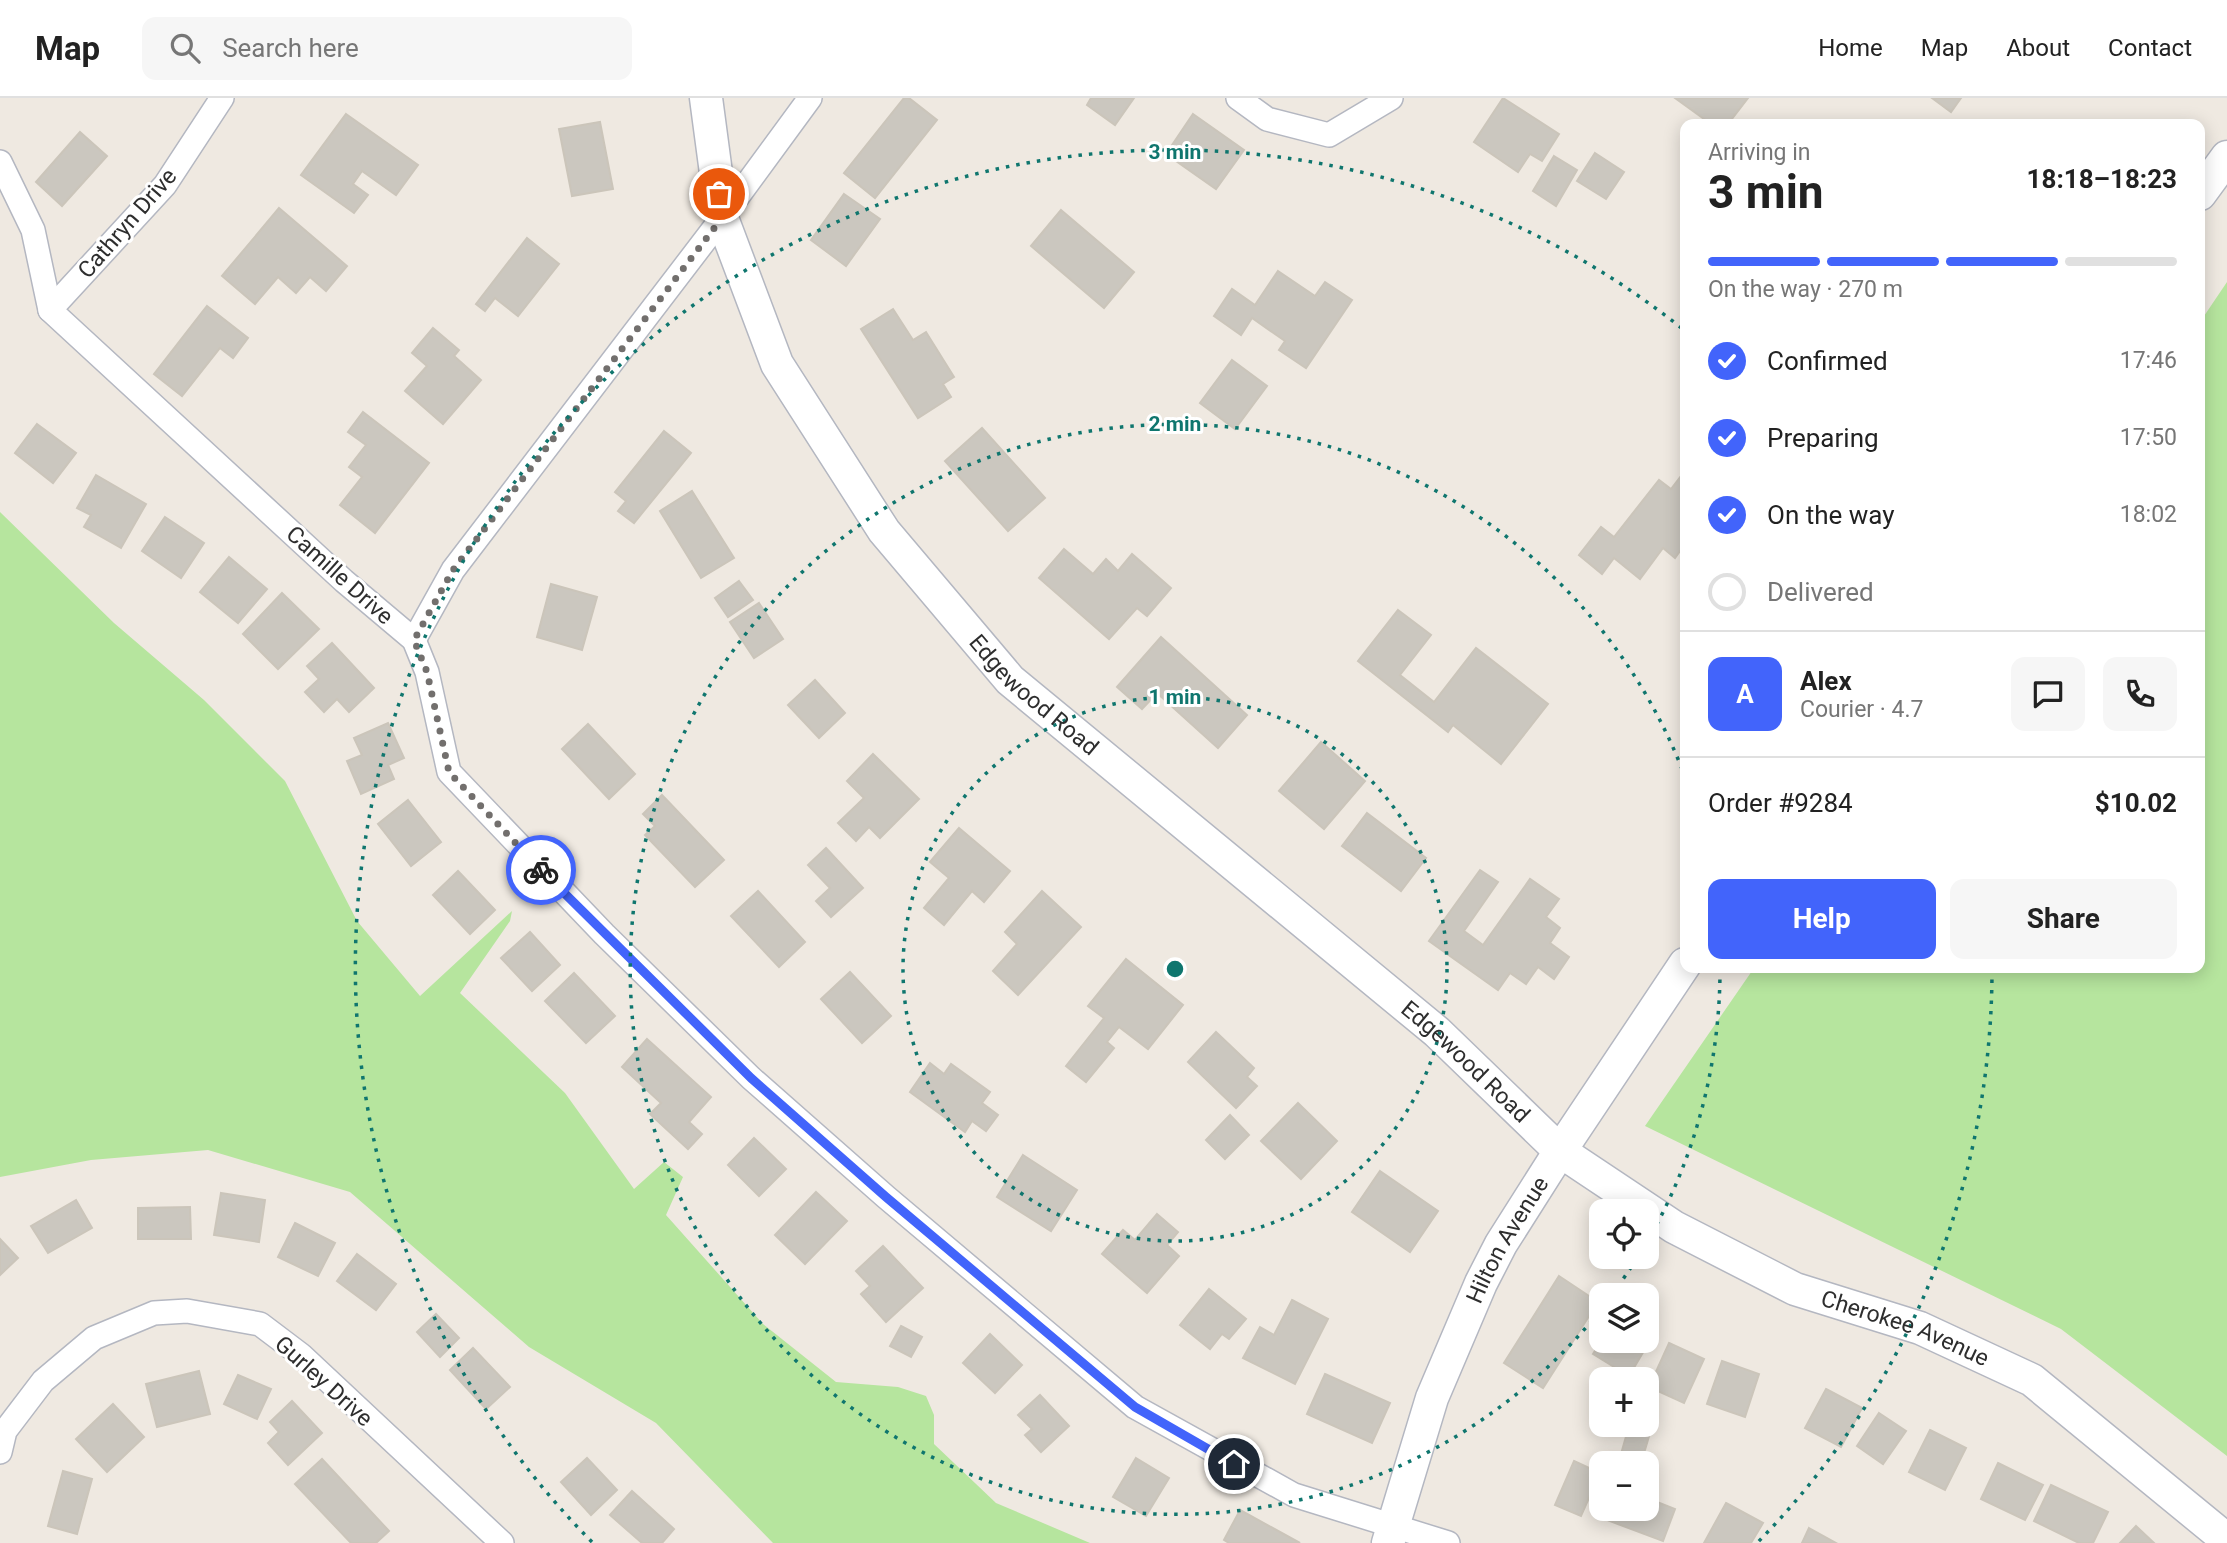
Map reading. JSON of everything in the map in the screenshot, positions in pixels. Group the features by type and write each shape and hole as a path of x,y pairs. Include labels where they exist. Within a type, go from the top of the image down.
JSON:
{"street":[{"name":"Cathryn Drive","path":"50,310 165,185 222,98"},
{"name":"Edgewood Road","path":"706,98 722,218 777,364 884,531 1010,680 1437,1032 1560,1151"},
{"path":"414,640 453,570 722,218 810,98"},
{"path":"1238,98 1267,119 1329,135 1387,103 1391,98"},
{"path":"2205,187 2227,157"},
{"path":"0,162 33,230 50,310"},
{"name":"Camille Drive","path":"50,310 344,581 414,640 427,672 449,772 604,934 751,1078 886,1197 1135,1407 1294,1495 1390,1535 1448,1543"},
{"name":"Hilton Avenue","path":"1390,1535 1432,1398 1467,1310 1501,1244 1680,971"},
{"name":"Cherokee Avenue","path":"1560,1151 1674,1227 1795,1289 1920,1328 2032,1380 2227,1540"},
{"name":"Gurley Drive","path":"0,1452 5,1431 43,1381 94,1338 154,1313 187,1311 260,1325 301,1354 502,1543"}],"green space":[{"path":"2227,282 2227,1456 2061,1329 1645,1126 1751,973 2205,973 2205,315"},
{"path":"0,512 114,623 204,700 285,781 357,921 420,996 512,911 510,921 460,993 565,1093 634,1189 664,1162 683,1177 666,1215 763,1324 836,1382 898,1387 926,1396 934,1415 934,1444 996,1503 1090,1543 773,1543 656,1423 529,1347 350,1192 208,1150 91,1160 0,1177"}],"building":[{"path":"904,98 909,98 937,120 875,198 844,173"},
{"path":"1091,98 1134,98 1115,125 1087,105"},
{"path":"1503,98 1559,134 1542,161 1530,154 1518,172 1474,142"},
{"path":"1675,98 1748,98 1732,119 1704,119"},
{"path":"1932,98 1961,98 1951,112"},
{"path":"346,114 418,165 396,195 362,171 353,184 368,195 354,213 301,175"},
{"path":"1193,114 1244,150 1216,189 1166,154"},
{"path":"600,122 613,189 572,196 559,129"},
{"path":"80,132 107,156 62,206 36,182"},
{"path":"1595,153 1624,172 1606,199 1577,181"},
{"path":"1554,156 1577,170 1556,206 1533,191"},
{"path":"844,194 880,219 846,266 811,240"},
{"path":"279,208 347,266 326,291 310,277 296,293 278,277 255,304 222,276"},
{"path":"1061,210 1134,272 1104,308 1031,246"},
{"path":"527,238 559,264 518,316 495,298 485,311 476,304"},
{"path":"1278,271 1315,296 1325,282 1352,300 1306,368 1279,350 1285,341 1252,318 1241,335 1214,316 1232,289 1255,305"},
{"path":"207,306 248,338 233,358 220,348 182,396 154,374"},
{"path":"893,309 913,340 926,332 954,377 943,384 951,397 918,418 861,329"},
{"path":"433,328 459,350 454,356 481,380 443,424 405,391 427,366 412,353"},
{"path":"1232,360 1267,386 1235,429 1200,403"},
{"path":"363,412 429,463 375,533 340,505 362,477 349,467 366,445 348,432"},
{"path":"37,424 76,453 53,483 15,453"},
{"path":"982,428 1045,498 1008,531 945,461"},
{"path":"664,431 691,453 634,523 618,511 626,501 615,492"},
{"path":"96,475 146,504 121,548 84,527 91,515 77,508"},
{"path":"1680,477 1680,551 1675,558 1663,548 1640,579 1614,558 1602,574 1579,555 1601,527 1614,537 1659,480 1671,489"},
{"path":"692,491 734,558 701,578 660,511"},
{"path":"165,517 204,543 181,578 142,551"},
{"path":"1064,549 1093,574 1106,559 1118,571 1132,554 1171,588 1147,616 1137,608 1109,639 1039,578"},
{"path":"229,557 267,589 238,623 200,592"},
{"path":"739,581 753,600 728,617 715,598"},
{"path":"551,584 597,597 582,650 537,637"},
{"path":"282,593 319,629 278,669 243,634"},
{"path":"759,603 783,639 754,658 730,622"},
{"path":"1398,610 1431,635 1400,675 1434,702 1476,648 1548,704 1501,764 1453,725 1448,732 1358,661"},
{"path":"1161,637 1247,715 1218,748 1157,693 1142,709 1117,687"},
{"path":"332,643 374,688 349,712 337,699 324,712 305,692 319,679 307,666"},
{"path":"815,680 845,713 819,738 788,705"},
{"path":"388,723 404,758 388,765 394,779 361,794 347,761 362,755 354,738"},
{"path":"588,724 635,774 609,799 562,749"},
{"path":"1321,742 1365,781 1324,829 1279,791"},
{"path":"873,754 919,799 880,838 869,827 856,841 838,823 864,798 847,781"},
{"path":"662,795 724,860 695,887 645,835 655,826 643,814"},
{"path":"408,800 441,842 411,866 378,824"},
{"path":"1367,813 1426,858 1401,891 1342,846"},
{"path":"959,828 1010,871 984,902 972,891 944,925 924,908 949,878 930,862"},
{"path":"826,848 863,888 831,917 816,901 830,888 808,865"},
{"path":"1480,870 1498,882 1464,931 1483,945 1530,879 1559,899 1546,917 1560,928 1550,943 1569,957 1554,979 1538,967 1526,984 1510,973 1498,990 1429,941"},
{"path":"458,871 495,910 470,934 433,895"},
{"path":"758,891 805,942 779,967 731,916"},
{"path":"1042,891 1081,927 1018,995 993,971 1017,944 1005,932"},
{"path":"530,932 560,965 532,991 501,958"},
{"path":"1126,959 1183,1005 1148,1049 1119,1027 1107,1042 1114,1048 1086,1082 1066,1066 1104,1018 1088,1006"},
{"path":"850,972 891,1016 862,1043 821,999"},
{"path":"574,973 615,1016 586,1043 545,1001"},
{"path":"1216,1032 1254,1068 1247,1077 1257,1086 1236,1108 1188,1062"},
{"path":"647,1039 711,1097 689,1122 702,1134 688,1149 650,1114 661,1103 622,1067"},
{"path":"930,1063 944,1074 951,1064 990,1092 982,1103 998,1115 986,1131 972,1121 965,1132 910,1092"},
{"path":"1298,1103 1337,1141 1301,1179 1261,1141"},
{"path":"1230,1115 1249,1135 1225,1159 1206,1140"},
{"path":"754,1138 786,1169 759,1196 728,1165"},
{"path":"1023,1155 1077,1190 1051,1231 997,1197"},
{"path":"1380,1171 1438,1211 1410,1252 1352,1212"},
{"path":"816,1192 847,1221 805,1264 775,1235"},
{"path":"221,1193 265,1200 259,1242 214,1235"},
{"path":"76,1200 92,1228 48,1253 31,1226"},
{"path":"190,1207 191,1239 138,1239 138,1208"},
{"path":"1157,1214 1178,1232 1167,1245 1179,1256 1147,1293 1102,1254 1123,1230 1135,1240"},
{"path":"295,1223 335,1243 318,1276 278,1257"},
{"path":"0,1239 18,1258 0,1275"},
{"path":"883,1246 923,1288 886,1322 861,1294 870,1286 856,1271"},
{"path":"357,1254 396,1284 376,1310 337,1281"},
{"path":"1559,1276 1589,1296 1589,1316 1543,1388 1504,1363"},
{"path":"1209,1289 1246,1319 1229,1339 1222,1334 1210,1349 1180,1325"},
{"path":"1292,1300 1328,1319 1295,1384 1243,1358 1260,1327 1274,1335"},
{"path":"436,1314 459,1338 440,1357 417,1332"},
{"path":"901,1326 922,1337 911,1357 890,1346"},
{"path":"990,1334 1022,1365 995,1393 963,1363"},
{"path":"1669,1343 1704,1359 1684,1403 1659,1392 1658,1367"},
{"path":"473,1348 510,1387 486,1409 450,1370"},
{"path":"1643,1353 1634,1367 1614,1367 1593,1354"},
{"path":"1722,1361 1759,1374 1745,1417 1707,1404"},
{"path":"199,1371 210,1414 157,1427 146,1384"},
{"path":"1325,1374 1390,1403 1372,1443 1307,1414"},
{"path":"238,1375 271,1389 257,1419 224,1404"},
{"path":"1826,1389 1862,1408 1841,1447 1805,1428"},
{"path":"1040,1395 1069,1426 1041,1452 1025,1435 1032,1429 1018,1415"},
{"path":"292,1401 322,1433 288,1465 268,1443 279,1432 270,1422"},
{"path":"113,1404 144,1437 107,1472 76,1439"},
{"path":"1879,1413 1906,1431 1883,1464 1857,1446"},
{"path":"1930,1430 1966,1448 1945,1490 1909,1472"},
{"path":"1626,1437 1649,1437 1645,1451 1622,1451"},
{"path":"587,1458 617,1490 591,1515 561,1482"},
{"path":"1136,1458 1169,1478 1146,1516 1113,1497"},
{"path":"322,1459 389,1531 376,1543 351,1543 295,1484"},
{"path":"1574,1461 1589,1468 1589,1498 1581,1516 1555,1505"},
{"path":"1998,1463 2043,1485 2025,1520 1981,1499"},
{"path":"63,1471 92,1479 77,1534 48,1526"},
{"path":"2051,1485 2108,1512 2093,1543 2079,1543 2034,1521"},
{"path":"632,1491 674,1529 662,1543 642,1543 610,1515"},
{"path":"1659,1503 1675,1509 1663,1541 1610,1521 1659,1521"},
{"path":"1726,1503 1763,1523 1751,1543 1704,1543"},
{"path":"1240,1510 1300,1543 1229,1543 1224,1540"},
{"path":"2136,1526 2154,1543 2120,1543"},
{"path":"1809,1528 1836,1543 1802,1543"}],"way so far":[{"path":"541,870 449,772 427,672 414,640 453,570 722,218 719,194"}],"route":[{"path":"541,870 751,1078 886,1197 950,1248 1135,1407 1234,1464"}]}
